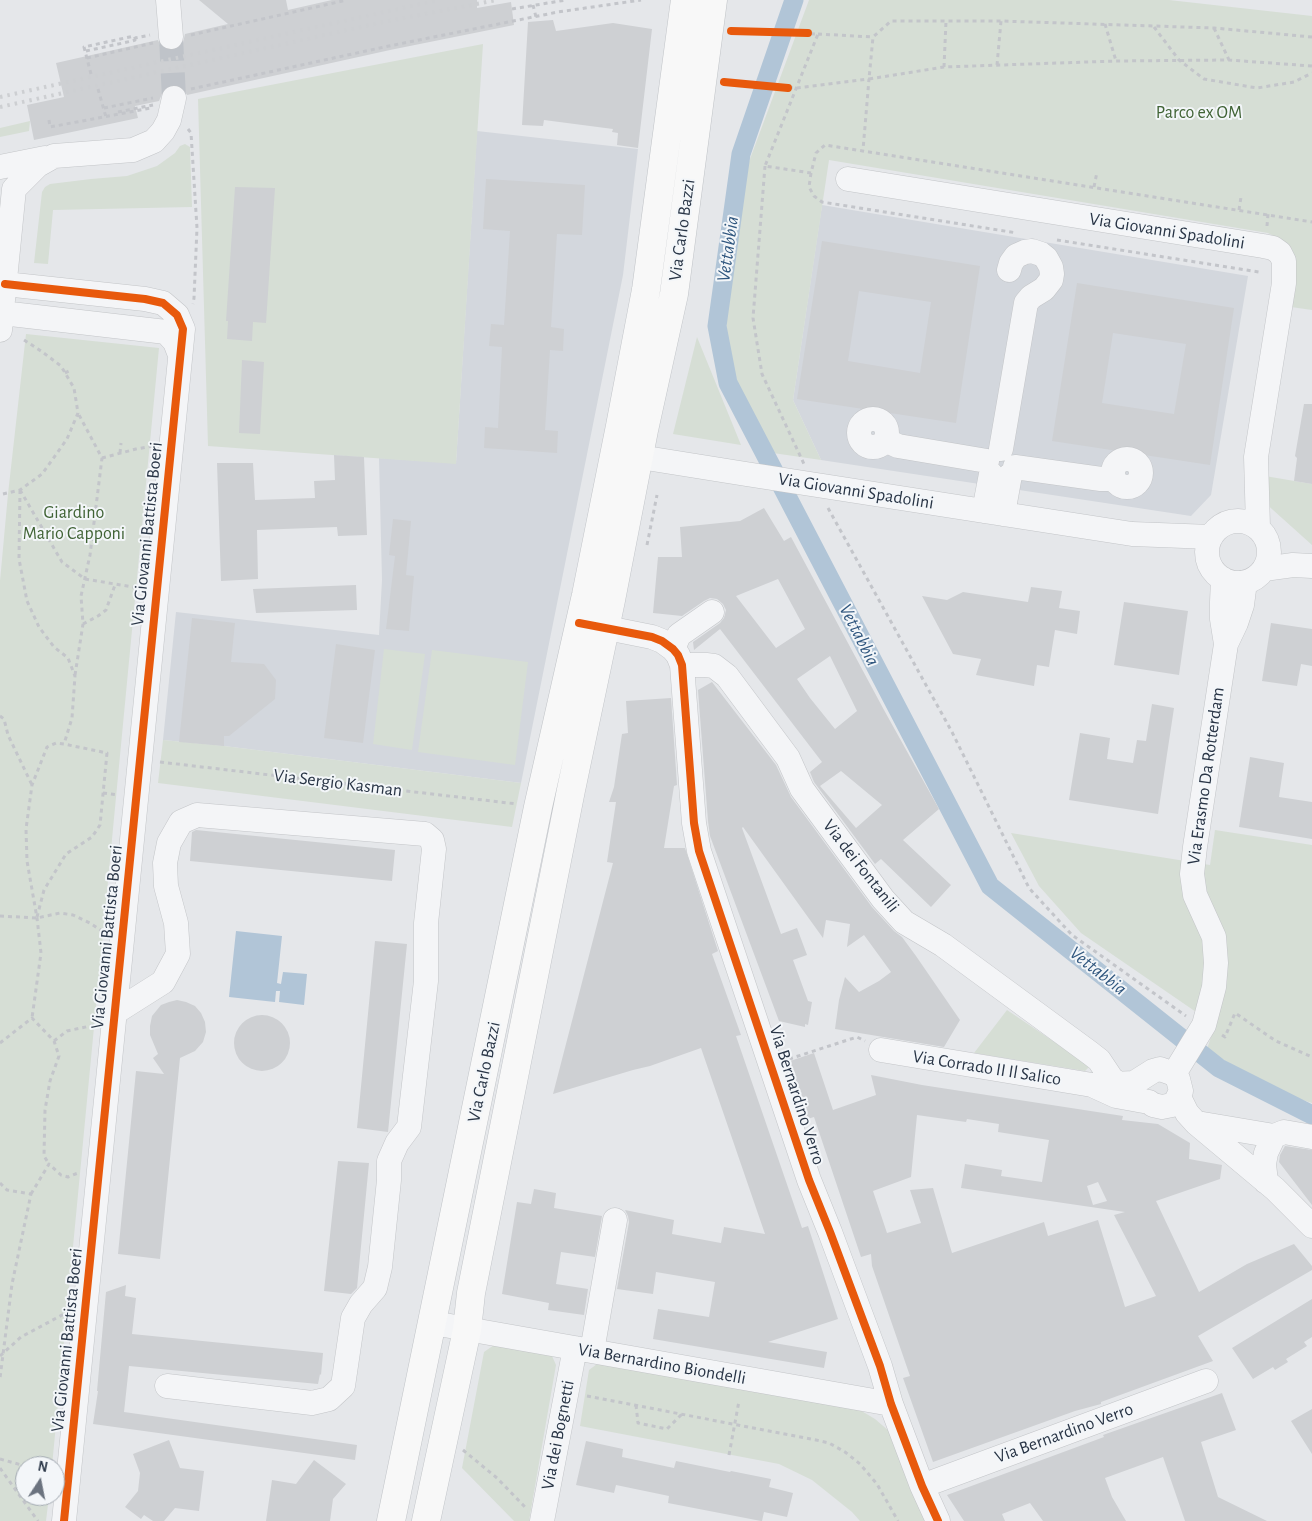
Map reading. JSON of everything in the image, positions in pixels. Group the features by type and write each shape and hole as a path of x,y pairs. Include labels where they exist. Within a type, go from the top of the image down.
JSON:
{"main road":[{"name":"Via Carlo Bazzi","path":"426,1521 467,1330 475,1274 592,625 627,455 646,290 685,0"},
{"name":"Via Carlo Bazzi","path":"627,455 644,430 674,294 713,0"},
{"name":"Via Carlo Bazzi","path":"391,1521 538,807 592,625"}],"street":[{"path":"166,38 168,0"},
{"path":"0,166 54,156 133,150 154,141 163,131 169,120 175,94"},
{"path":"54,156 7,182 5,284 8,327 166,332 175,342 180,355"},
{"name":"Via Giovanni Spadolini","path":"848,180 1263,246 1273,248 1280,253 1284,261 1284,283 1256,457 1252,561"},
{"path":"994,512 1026,303 1031,297 1044,289 1051,280 1052,274 1051,267 1046,258 1032,251 1016,256 1009,270"},
{"name":"Via Giovanni Battista Boeri","path":"5,284 145,299 163,303 177,315 183,329 105,1019 64,1521"},
{"path":"885,440 898,446 1001,465 1101,479 1114,479"},
{"name":"Via Giovanni Spadolini","path":"627,455 746,474 797,474 994,512 1132,534 1188,552 1209,547 1220,526 1230,522 1256,457"},
{"path":"1230,522 1244,521 1252,561"},
{"path":"1209,547 1213,569 1252,561 1312,558"},
{"path":"1252,561 1312,566"},
{"name":"Via Erasmo Da Rotterdam","path":"1176,1070 1214,987 1216,963 1214,937 1195,895 1192,874 1226,644 1222,602 1252,561"},
{"path":"678,657 680,635 712,612"},
{"path":"592,625 652,637 662,641 678,657"},
{"name":"Via dei Fontanili","path":"678,657 714,666 727,676 788,758 802,789 883,899 904,922 943,946 1090,1053 1099,1060 1111,1078 1118,1084"},
{"name":"Via Bernardino Verro","path":"678,657 694,823 699,851 809,1180 834,1241 922,1486 938,1521"},
{"path":"105,1019 163,982 178,954 176,922 166,886 165,863 170,842 181,822 197,815 425,834 432,840 434,849 426,923 426,982 409,1127 397,1143 390,1161 380,1267 375,1288 361,1304 353,1318 344,1386 329,1399 312,1403 167,1386"},
{"name":"Via Corrado II Il Salico","path":"881,1050 1092,1085 1134,1083 1153,1071 1176,1070"},
{"path":"1176,1070 1181,1091 1179,1097 1187,1113 1196,1123 1266,1182 1312,1226"},
{"path":"1147,1076 1144,1093 1149,1102"},
{"name":"Via Corrado II Il Salico","path":"1092,1085 1116,1096 1149,1102 1157,1107 1172,1105 1179,1097"},
{"path":"1196,1123 1274,1136 1284,1132 1312,1137"},
{"path":"1266,1182 1265,1158 1274,1136"},
{"name":"Via dei Bognetti","path":"536,1517 584,1350 615,1220"},
{"name":"Via Bernardino Biondelli","path":"433,1323 891,1404"},
{"name":"Via Bernardino Verro","path":"922,1486 1206,1381"}],"path":[{"path":"88,58 166,38 347,0"},
{"path":"512,9 566,0"},
{"path":"104,108 389,46 607,2 641,0"},
{"path":"534,5 536,17"},
{"path":"731,31 873,36 891,21 1001,21 1214,28 1312,37"},
{"path":"944,67 946,21"},
{"path":"997,65 1001,21"},
{"path":"1105,24 1116,61"},
{"path":"1154,26 1179,60 1204,79 1257,88 1294,82 1312,73"},
{"path":"1214,28 1229,60"},
{"path":"797,474 762,374 753,318 765,166 818,34"},
{"path":"91,74 84,47 134,36 135,38 166,38"},
{"path":"862,150 873,36"},
{"path":"724,82 797,88 944,67 1116,61 1229,60 1312,66"},
{"path":"98,89 106,116"},
{"path":"50,130 49,120 50,127 60,126 150,107 111,114 106,116"},
{"path":"186,128 191,133 197,228 192,307"},
{"path":"822,202 814,196 809,187 816,152 825,145 1312,222"},
{"path":"765,166 811,173"},
{"path":"1094,187 1097,172"},
{"path":"1239,210 1241,197"},
{"path":"8,327 61,366 74,388 78,413 102,458 90,555 81,596 83,624 75,676 72,718 64,744"},
{"path":"65,373 71,370"},
{"path":"3,494 20,490 42,474 67,438 78,413"},
{"path":"120,453 121,443"},
{"path":"102,458 136,448 153,446"},
{"path":"20,490 62,562 85,580 139,588"},
{"path":"20,490 18,559 27,601 39,627 54,647 68,658 75,676"},
{"path":"647,546 657,494"},
{"path":"827,506 952,732 1028,888 1072,935 1197,1022"},
{"path":"83,624 106,610 115,585"},
{"path":"0,716 4,719 8,736 32,785"},
{"path":"0,1043 32,1018 41,953 27,861 26,829 32,785 47,747 64,744 107,753 100,824 92,837 66,854 44,890 37,918"},
{"path":"103,793 118,795"},
{"path":"0,916 37,918 60,913 73,915 105,932"},
{"path":"1235,1013 1276,1041 1312,1057"},
{"path":"32,1018 54,1041 59,1056 50,1082 45,1119 44,1156 49,1164 61,1175 68,1177 81,1172"},
{"path":"54,1041 67,1031 105,1019"},
{"path":"786,1060 857,1037 881,1050"},
{"path":"0,1378 1,1355 12,1284 31,1194 49,1164"},
{"path":"0,1184 8,1190 31,1194"},
{"path":"1,1355 21,1337 67,1312"},
{"path":"584,1396 829,1443 846,1452 860,1464 877,1484 898,1521"},
{"path":"729,1455 739,1401"},
{"path":"636,1406 638,1423 667,1429 682,1414"},
{"path":"461,1449 497,1478 536,1517"},
{"path":"0,1458 15,1463"},
{"path":"0,1468 38,1521"}],"shaded area":[{"path":"477,131 638,149 623,275 521,783 163,740 176,612 379,635 382,580 379,458 456,463"},
{"path":"822,205 1248,276 1211,495 1191,516 821,460 793,400"}],"green space":[{"name":"Parco ex OM","path":"809,0 1169,0 1312,16 1312,310 1291,307 1296,267 1292,253 1281,240 1268,233 829,160 793,400 821,460 773,453 740,389 731,364 726,318 747,167"},
{"path":"483,44 456,464 208,446 198,99"},
{"path":"30,121 29,131 0,137 0,128"},
{"path":"185,144 190,147 192,207 53,210 48,264 34,263 42,192 45,187 50,184 127,176 157,166 175,153 180,146"},
{"name":"Giardino Mario Capponi","path":"26,334 159,348 53,1456 15,1456 15,1506 48,1506 46,1521 0,1521 0,581"},
{"path":"697,337 741,445 673,434"},
{"path":"1265,476 1312,484 1312,545 1263,501"},
{"path":"384,649 425,654 412,750 373,744"},
{"path":"432,650 528,662 515,765 418,752"},
{"path":"163,740 521,783 512,827 158,783"},
{"path":"1215,830 1312,845 1312,1103 1271,1090 1207,1049 1215,1025 1081,933 1039,886 1011,833 1210,865"},
{"path":"1007,1010 1090,1066 1085,1071 974,1053"},
{"path":"494,1345 552,1356 556,1365 529,1521 514,1521 462,1468 484,1352"},
{"path":"597,1364 860,1410 875,1419 889,1431 928,1521 860,1521 852,1512 812,1480 779,1464 580,1426 589,1370"}],"water":[{"path":"236,931 282,936 277,983 281,984 283,972 307,974 304,1005 279,1002 280,991 276,991 275,1002 229,997"}],"building":[{"path":"199,0 286,0 288,10 332,0 477,0 477,8 511,2 514,25 390,50 187,95 183,88 178,85 170,85 164,89 159,101 135,106 138,118 34,140 27,105 64,97 56,63 158,40 165,49 173,51 183,43 185,34 228,24"},
{"path":"553,20 556,31 613,23 652,29 638,148 617,145 618,133 612,132 613,129 544,120 543,126 522,125 528,22"},
{"path":"486,179 585,185 582,235 557,234 551,327 564,329 563,351 550,350 545,430 558,431 557,453 484,448 485,427 498,428 502,347 489,346 491,324 504,325 510,231 483,229"},
{"path":"235,187 275,188 266,323 253,322 252,341 227,339 228,321 226,321"},
{"path":"822,241 980,266 956,423 797,399","holes":["859,291 931,302 920,373 848,361"]},
{"path":"1077,283 1234,308 1210,465 1052,441","holes":["1113,333 1186,344 1174,414 1102,403"]},
{"path":"242,360 264,362 260,434 239,433"},
{"path":"1304,404 1312,404 1312,484 1294,481 1297,458 1295,456"},
{"path":"334,455 364,457 367,535 338,536 337,527 257,530 258,579 221,581 217,463 253,463 255,500 315,498 314,481 335,480"},
{"path":"764,508 784,541 791,537 939,809 903,840 951,885 931,907 881,859 875,864 814,782 810,772 822,762 720,629 694,650 693,642 720,623 724,618 726,610 723,604 717,599 710,598 682,616 653,613 658,557 682,557 680,527 740,521","holes":["778,579 805,629 776,648 736,596","830,656 857,711 835,729 797,679","841,771 882,805 856,828 820,786"]},
{"path":"393,519 411,521 406,575 414,576 409,631 386,629 395,556 389,555"},
{"path":"356,585 357,610 256,613 253,589"},
{"path":"1031,587 1062,591 1059,608 1080,611 1077,634 1055,630 1049,667 1037,665 1034,686 976,675 981,659 953,654 922,596 947,600 963,592 1028,602"},
{"path":"1124,602 1188,611 1179,675 1114,665"},
{"path":"192,618 235,623 231,662 264,664 276,680 275,699 229,736 224,736 224,746 179,742"},
{"path":"1271,623 1312,629 1312,666 1301,664 1297,686 1262,681"},
{"path":"336,644 375,650 363,743 324,738"},
{"path":"712,682 776,765 791,797 872,907 902,937 960,1020 944,1047 835,1029 839,1000 845,977 859,992 891,972 864,935 847,947 850,924 826,920 823,938 743,827 781,934 797,928 807,955 793,960 808,1001 812,1002 808,1025 805,1024 805,1027 779,1021 710,836 698,690"},
{"path":"671,698 677,785 674,786 664,848 685,848 718,951 712,954 741,1035 736,1036 802,1228 808,1226 838,1319 768,1342 827,1352 824,1368 653,1339 658,1309 709,1317 715,1282 656,1272 653,1294 617,1289 629,1222 625,1210 674,1220 672,1234 721,1243 724,1227 765,1234 701,1048 650,1066 553,1094 613,863 607,862 616,802 609,802 614,787 622,734 628,733 626,701"},
{"path":"1152,704 1174,708 1158,814 1069,800 1080,733 1110,738 1107,759 1133,763 1137,740 1146,741"},
{"path":"1250,757 1284,763 1279,797 1312,802 1312,839 1239,827"},
{"path":"196,830 395,850 392,881 190,861 192,832"},
{"path":"375,941 407,944 388,1132 357,1128"},
{"path":"177,1000 195,1006 205,1022 206,1032 203,1042 195,1051 180,1058 160,1259 118,1254 136,1071 164,1074 153,1058 158,1054 150,1035 150,1026 152,1016 161,1005"},
{"path":"257,1015 267,1015 282,1023 288,1032 290,1043 288,1054 282,1063 267,1071 257,1071 246,1066 239,1059 234,1048 234,1038 239,1027 246,1020"},
{"path":"814,1053 833,1110 876,1095 871,1075 922,1085 1123,1116 1122,1120 1158,1124 1190,1143 1189,1159 1222,1165 1220,1179 1156,1201 1199,1292 1247,1264 1294,1244 1312,1266 1312,1270 1198,1336 1213,1361 1101,1402 1101,1404 1075,1411 933,1462 903,1378 910,1376 872,1266 871,1254 861,1257 814,1117 804,1120 784,1063","holes":["917,1115 966,1122 967,1119 999,1124 998,1132 1049,1140 1042,1182 1001,1176 1002,1170 965,1164 961,1188 1125,1212 1114,1215 1156,1296 1125,1307 1098,1220 1048,1236 1044,1222 952,1253 933,1188 910,1190 921,1223 887,1233 873,1191 911,1177","1098,1182 1107,1201 1093,1205 1087,1186"]},
{"path":"1285,1146 1312,1150 1312,1205 1279,1162 1280,1155"},
{"path":"338,1161 369,1163 357,1288 351,1294 324,1291"},
{"path":"534,1189 556,1193 554,1208 602,1216 595,1257 561,1252 556,1284 588,1289 584,1315 548,1310 549,1303 502,1294 517,1202 531,1204"},
{"path":"126,1285 125,1296 136,1298 132,1334 323,1353 321,1375 318,1384 129,1366 124,1412 357,1445 355,1460 93,1424 98,1391 106,1292"},
{"path":"1312,1299 1312,1337 1304,1342 1307,1346 1286,1359 1288,1362 1275,1370 1273,1367 1253,1379 1232,1348"},
{"path":"1222,1393 1236,1430 1201,1442 1218,1497 1267,1521 1185,1521 1163,1457 1105,1478 1112,1497 1126,1521 1043,1521 1030,1503 1002,1514 1005,1521 964,1521 947,1495 1104,1437 1103,1435"},
{"path":"1312,1409 1312,1454 1291,1421"},
{"path":"169,1440 180,1468 204,1471 199,1511 175,1508 164,1521 153,1521 144,1515 141,1519 125,1507 138,1491 140,1473 133,1454"},
{"path":"586,1441 623,1449 622,1457 674,1468 676,1461 771,1479 769,1487 793,1493 787,1517 764,1512 761,1521 668,1503 669,1496 616,1485 614,1493 576,1485"},
{"path":"314,1460 346,1484 333,1499 330,1521 266,1521 272,1480 296,1484"}],"waterway":[{"name":"Vettabbia","path":"794,0 741,154 717,326 728,383 990,886 1219,1068 1312,1115"}],"tunnel":[{"path":"171,37 174,98"}],"railway":[{"path":"0,97 439,0"},
{"path":"0,107 384,22 497,0"}],"cycle path":[{"path":"731,31 808,33"},
{"path":"724,82 788,88"},
{"path":"5,284 145,299 163,303 177,315 183,329 64,1521"},
{"path":"579,623 652,637 662,641 673,649 682,665 694,823 699,851 809,1180 880,1366 891,1404 922,1486 938,1521"}]}
